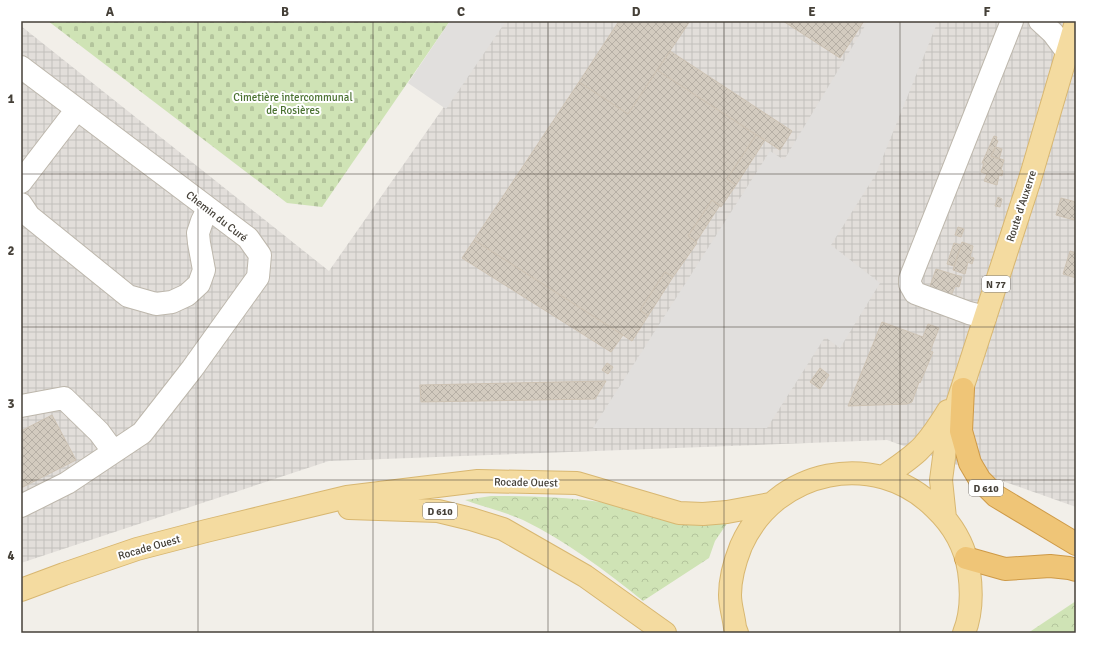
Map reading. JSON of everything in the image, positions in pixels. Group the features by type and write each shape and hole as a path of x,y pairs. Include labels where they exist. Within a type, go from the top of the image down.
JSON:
{"highway":[{"name":"D 610","path":"963,388 961,431 970,463 980,480 996,496 1076,544"},
{"path":"966,558 1005,569 1050,566 1076,570"}],"main road":[{"name":"Route d'Auxerre","path":"945,518 941,480 947,435 1027,186 1076,22"},
{"name":"Route d'Auxerre","path":"883,477 908,460 919,450 934,433 963,388"},
{"path":"737,633 730,595 734,561 748,530 770,504 789,490 811,480 829,475 859,473 883,477 906,486 927,500 945,518 955,532 966,558 972,590 968,622 964,633"},
{"name":"Rocade Ouest","path":"21,590 137,549 347,497 478,481 578,483 679,513 702,514 727,512 770,504"},
{"name":"Rocade Ouest","path":"280,514 345,508 392,508 438,511 471,519 503,529 585,576 665,633"}],"street":[{"path":"986,317 969,313 915,293 910,284 910,279 1012,21"},
{"path":"1040,21 1053,33 1068,52"},
{"name":"Chemin du Curé","path":"21,67 248,238 260,255 258,277 192,369 142,434 113,451 67,483 21,506"},
{"path":"21,182 77,109"},
{"path":"21,204 29,216 128,296 156,304 172,302 187,295 199,284 204,270 198,233 208,209"},
{"path":"21,406 64,398 99,432 113,451"}],"shaded area":[{"path":"450,21 506,21 446,109 408,83"},
{"path":"504,21 1076,21 1076,507 887,440 329,461 21,563 21,26 329,271"},
{"path":"868,21 938,21 876,174 831,245 880,283 840,348 825,337 767,428 593,428 770,151 784,160"}],"green space":[{"name":"Cimetière intercommunal de Rosières","path":"48,21 450,21 322,207 287,203"},
{"path":"491,496 546,497 600,502 655,518 679,523 703,525 728,522 715,541 709,558 643,601 585,557 555,537 516,517 465,500"},
{"path":"1076,601 1076,633 1028,633"}],"building":[{"path":"619,21 690,21 628,114 579,82"},
{"path":"783,21 864,21 840,58"},
{"path":"670,51 792,131 780,150 657,70"},
{"path":"657,70 756,135 727,179 736,185 721,207 712,200 688,236 697,243 673,277 665,272 640,310 648,316 632,341 474,240 579,82 628,114"},
{"path":"756,135 765,140 736,185 727,179"},
{"path":"994,136 997,137 996,139 998,141 991,156 1004,160 1001,170 1003,171 1002,176 999,175 997,185 984,181 987,174 981,172 984,163 982,163"},
{"path":"996,147 1002,149 999,159 991,156"},
{"path":"998,197 1002,199 1000,207 995,206"},
{"path":"1061,198 1076,202 1076,215 1074,220 1056,215"},
{"path":"712,200 720,205 696,242 688,236"},
{"path":"958,227 964,229 961,237 955,235"},
{"path":"474,240 623,335 611,352 462,258"},
{"path":"962,242 973,246 970,257 974,258 972,264 968,262 965,274 953,270"},
{"path":"954,243 961,245 954,266 947,264"},
{"path":"1070,251 1076,253 1076,278 1063,274"},
{"path":"936,269 962,277 959,287 955,286 951,296 929,289"},
{"path":"665,272 673,277 648,316 640,310"},
{"path":"882,322 923,337 928,324 939,328 930,351 933,352 920,383 919,382 912,402 907,404 848,406"},
{"path":"607,363 613,367 608,374 602,370"},
{"path":"820,368 829,375 820,389 810,382"},
{"path":"606,381 595,399 421,402 420,385"},
{"path":"52,415 76,460 21,488 21,431"}]}
